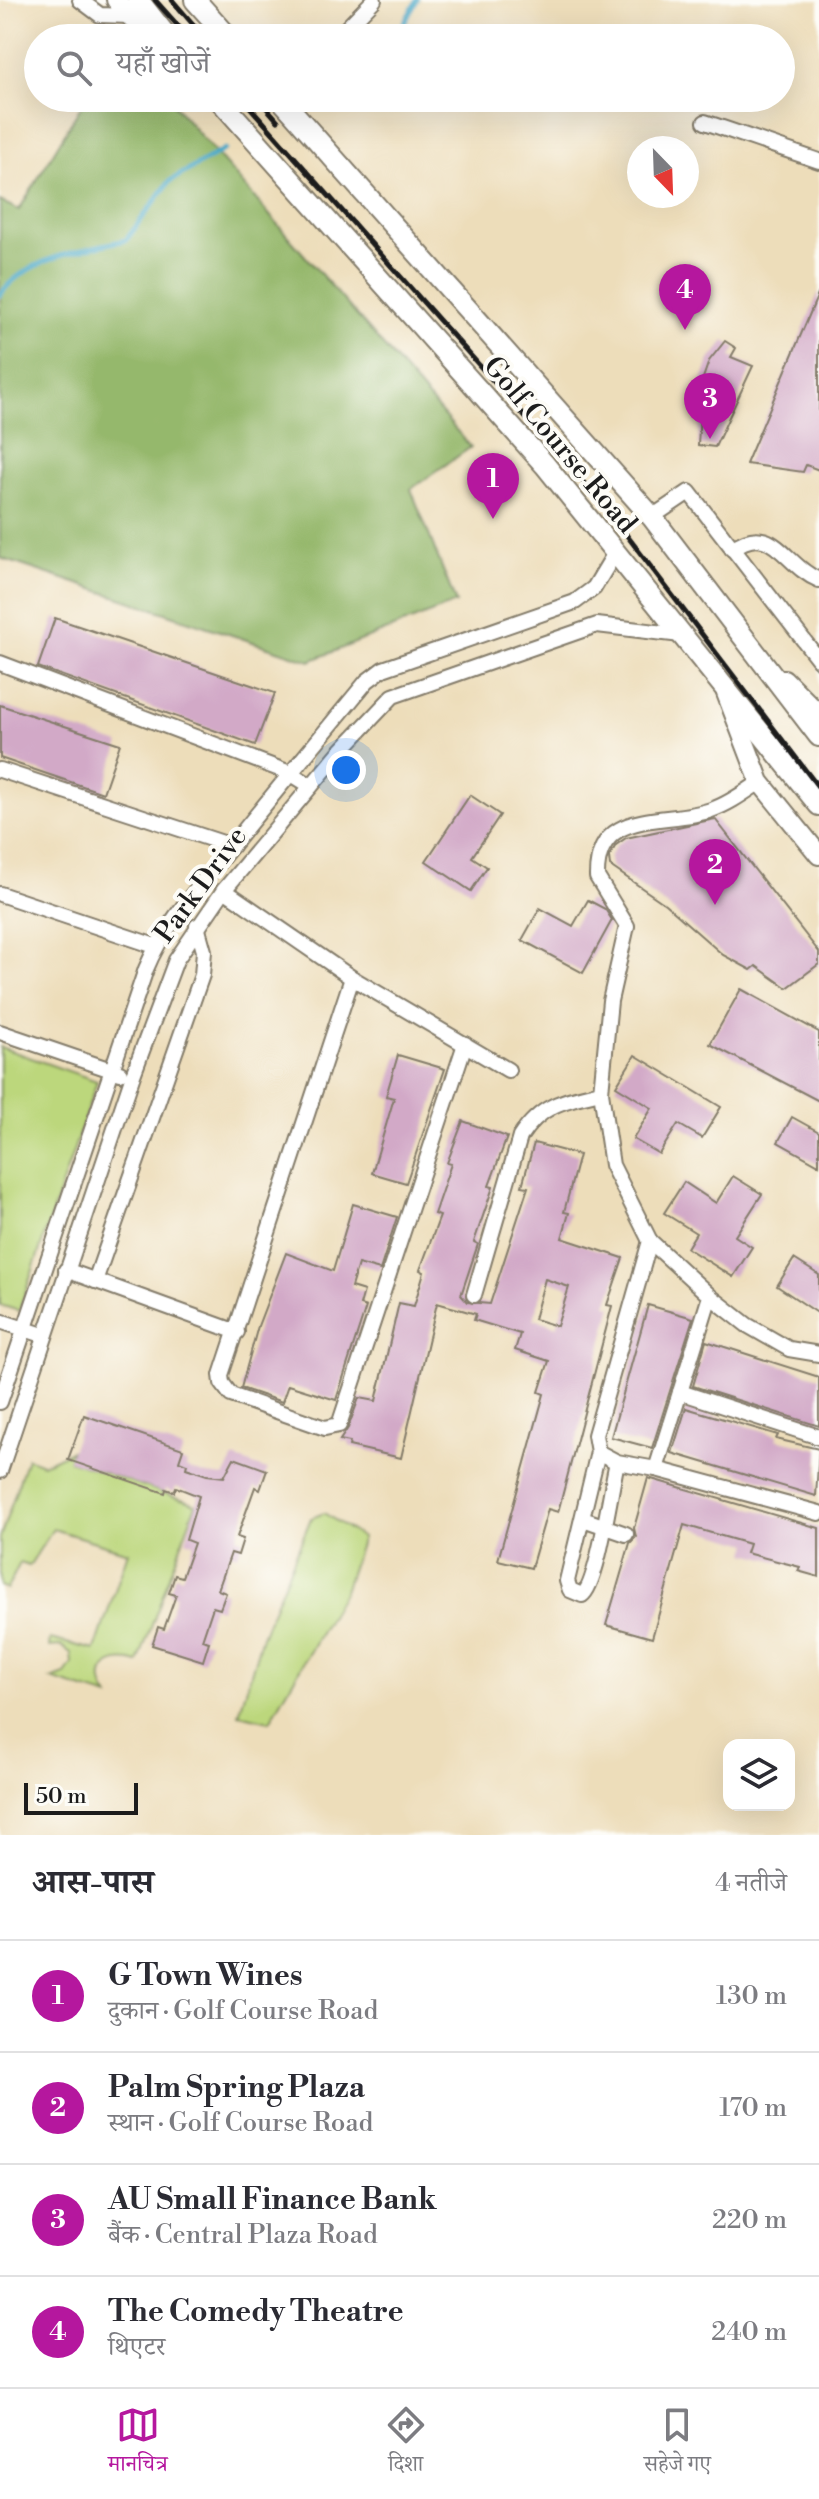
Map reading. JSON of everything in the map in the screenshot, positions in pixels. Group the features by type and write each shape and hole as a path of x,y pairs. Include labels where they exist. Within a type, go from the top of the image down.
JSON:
{"main road":[{"path":"200,2 218,24"},
{"path":"134,8 152,24"},
{"name":"Golf Course Road","path":"230,112 545,465 724,687"},
{"name":"Golf Course Road","path":"292,112 652,517 757,652"},
{"path":"757,652 819,736"},
{"path":"724,687 819,805"}],"street":[{"path":"80,0 100,15 134,8"},
{"path":"116,0 134,8"},
{"path":"351,24 374,0"},
{"path":"705,122 819,161"},
{"path":"652,517 689,492 819,660"},
{"path":"734,553 746,539 761,538 775,544 801,571 819,580"},
{"name":"Park Drive","path":"0,1402 155,946 290,773 367,681 383,669 575,602 594,588 615,553"},
{"path":"575,602 584,629"},
{"name":"Park Drive","path":"0,1471 43,1335 176,960 224,890 311,786 393,696 584,629 608,625 681,635"},
{"name":"Golf Course Road","path":"757,652 819,714"},
{"path":"0,663 290,773 311,786"},
{"name":"Golf Course Road","path":"724,687 760,782 819,855"},
{"path":"0,770 232,846"},
{"path":"760,782 711,811 620,827 605,841 597,877 627,926 610,1001 601,1092 612,1165 650,1241 747,1325 789,1349 819,1354"},
{"path":"224,890 352,978 508,1070"},
{"path":"0,894 155,946"},
{"path":"95,1281 202,975 204,951 197,926"},
{"path":"352,978 221,1375 225,1390 231,1395 325,1428 339,1425 465,1044"},
{"path":"0,1032 133,1075"},
{"path":"474,1295 526,1128 547,1107 601,1092"},
{"path":"617,1462 595,1566 587,1592 582,1595 567,1586 598,1452 595,1435 650,1241"},
{"path":"66,1270 237,1332"},
{"path":"656,1469 710,1296"},
{"path":"0,1321 43,1335"},
{"path":"680,1392 819,1437"},
{"path":"598,1452 617,1462 656,1469 819,1513"},
{"path":"583,1519 626,1534"},
{"path":"572,1562 595,1566"}],"green space":[{"path":"78,112 180,112 471,447 411,489 456,603 310,661 0,558 0,201 19,210"},
{"path":"0,1047 97,1081 19,1311 0,1305"},
{"path":"71,1451 69,1460 196,1504 138,1663 119,1661 106,1667 103,1672 104,1688 109,1697 51,1679 65,1674 72,1664 71,1653 61,1646 49,1647 50,1639 95,1650 128,1552 53,1529 29,1566 20,1563 7,1589 0,1586 0,1538 27,1458 43,1464"},
{"path":"324,1513 362,1538 344,1591 270,1721 239,1714 262,1636 311,1518"}],"building":[{"path":"819,292 819,470 806,465 803,472 746,464"},
{"path":"725,341 736,348 731,357 753,366 715,447 698,445 702,381 709,361"},
{"path":"55,618 275,693 255,745 38,667"},
{"path":"0,705 120,744 103,793 0,758"},
{"path":"470,795 500,815 472,857 487,867 471,891 426,861"},
{"path":"715,819 819,952 819,964 787,988 756,966 751,970 723,955 665,904 610,866 609,857 616,845 626,838"},
{"path":"588,900 605,909 612,920 583,973 522,940 540,908 573,926"},
{"path":"741,989 819,1032 819,1101 710,1044"},
{"path":"398,1055 445,1069 406,1183 372,1173 394,1098 386,1096"},
{"path":"635,1055 721,1107 702,1138 678,1124 659,1154 633,1139 652,1108 616,1086"},
{"path":"792,1117 819,1132 819,1165 778,1142"},
{"path":"463,1121 507,1137 489,1186 493,1187 474,1242 478,1244 461,1295 467,1302 490,1304 528,1187 522,1186 534,1143 579,1155 564,1212 569,1213 562,1238 623,1258 607,1305 612,1306 558,1512 548,1509 531,1568 498,1560 544,1394 539,1392 549,1361 515,1350 520,1334 474,1320 476,1314 437,1303 401,1458 349,1446 350,1442 340,1440 359,1398 376,1401 399,1303 414,1306 424,1272 420,1270 440,1216 434,1214 451,1164 447,1163","holes":["545,1279 569,1287 557,1326 534,1319"]},
{"path":"733,1176 762,1194 735,1236 752,1247 733,1277 687,1248 696,1233 664,1213 684,1182 716,1203"},
{"path":"353,1204 397,1217 380,1270 358,1264 351,1287 364,1291 360,1305 366,1307 336,1400 288,1385 282,1402 241,1388 258,1326 286,1253 333,1271"},
{"path":"794,1259 819,1275 819,1314 777,1286"},
{"path":"648,1305 693,1318 652,1448 611,1437"},
{"path":"706,1341 819,1377 819,1426 693,1386"},
{"path":"686,1408 778,1435 776,1439 819,1449 816,1496 672,1453"},
{"path":"84,1415 183,1449 179,1461 187,1464 186,1468 207,1475 224,1477 234,1458 267,1470 260,1490 255,1487 237,1537 243,1539 238,1555 231,1553 218,1590 226,1593 220,1609 213,1607 202,1640 209,1642 203,1661 152,1645 158,1627 164,1629 176,1595 169,1593 175,1575 182,1577 194,1543 186,1540 199,1496 176,1487 174,1492 166,1489 165,1493 68,1460"},
{"path":"648,1478 819,1528 819,1577 798,1571 800,1567 746,1553 749,1544 684,1525 652,1638 606,1625 630,1543 636,1537 634,1528"}],"waterway":[{"path":"404,24 417,0"},
{"path":"0,295 11,282 40,264 126,240 170,181 225,149"}],"railway":[{"path":"155,0 176,24"},
{"path":"172,0 193,24"},
{"path":"254,112 606,508 819,788"},
{"path":"270,112 278,121"}],"place":[{"name":"The Comedy Theatre","path":"685,330"},
{"name":"AU Small Finance Bank","path":"710,439"},
{"name":"G Town Wines","path":"493,519"},
{"name":"Palm Spring Plaza","path":"715,905"}]}
